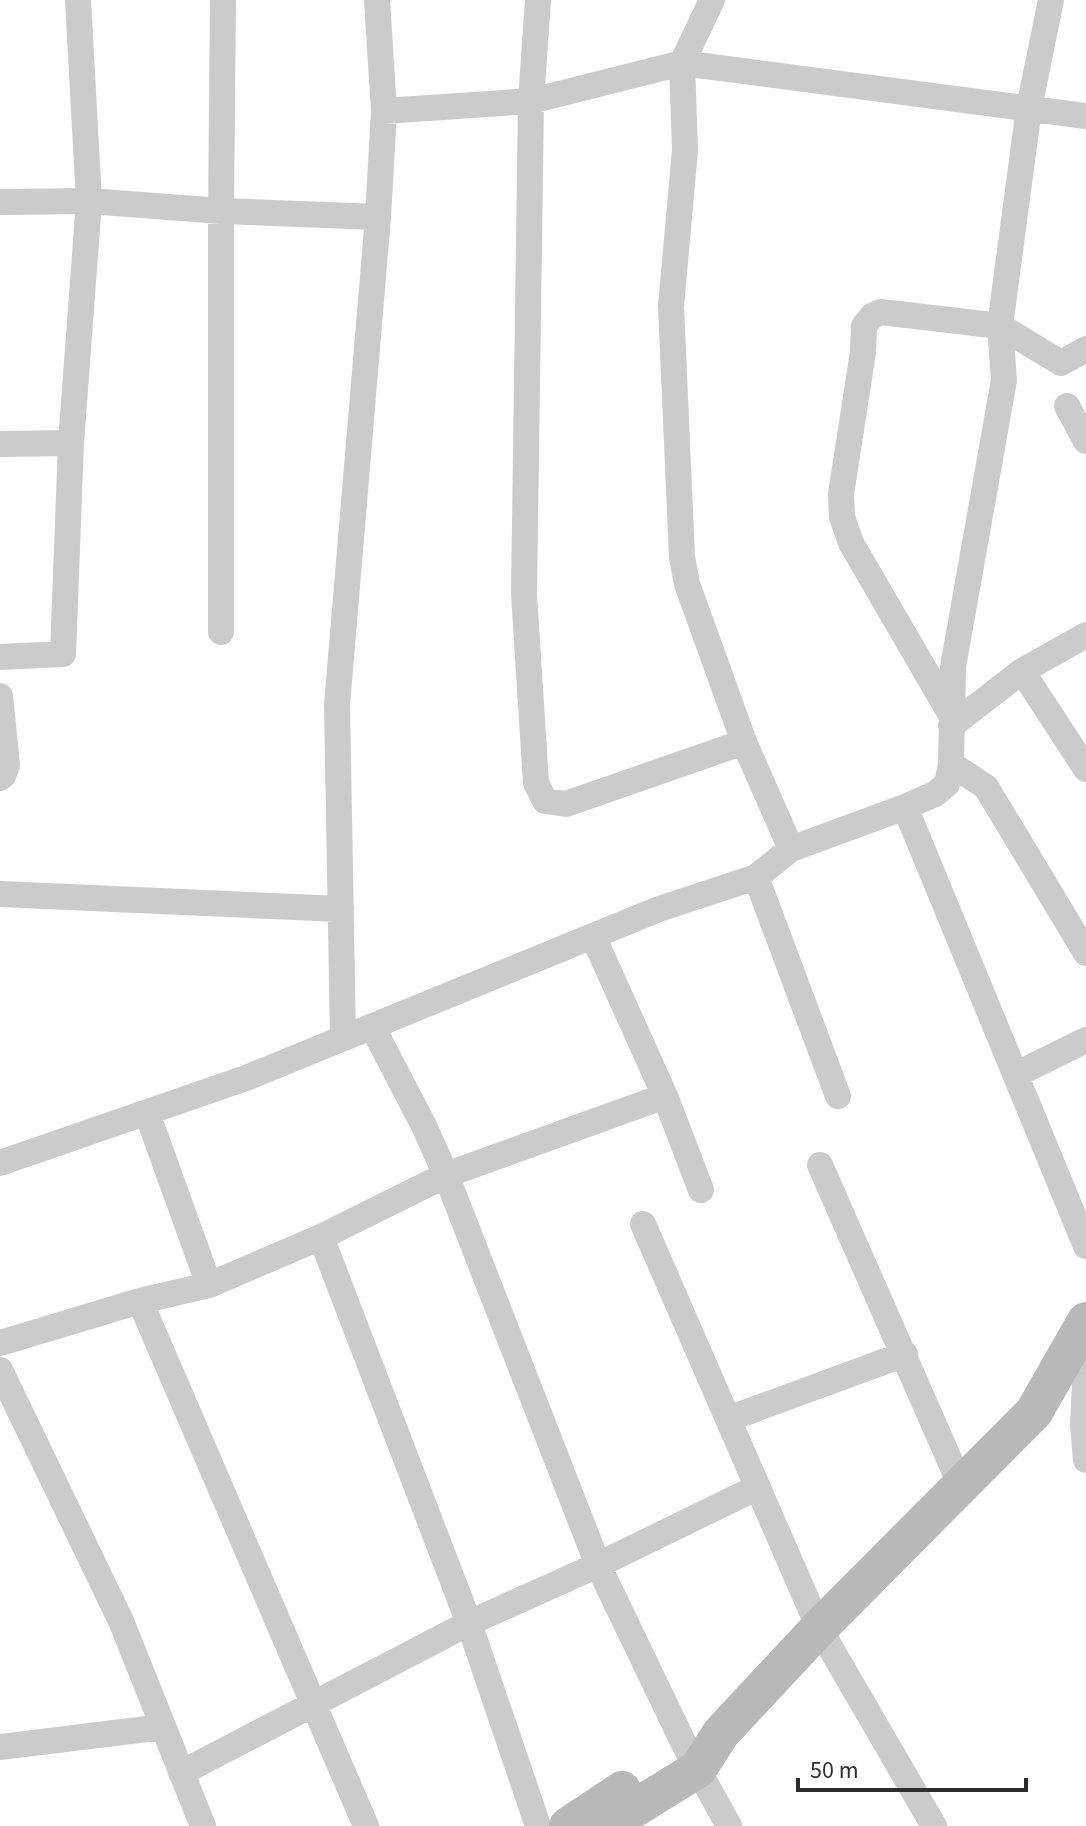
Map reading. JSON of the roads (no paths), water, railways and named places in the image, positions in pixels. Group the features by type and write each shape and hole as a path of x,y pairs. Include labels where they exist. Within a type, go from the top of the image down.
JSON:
{"street":[{"path":"0,657 63,654 71,443 89,201 78,0"},
{"path":"221,632 223,0"},
{"path":"343,1038 337,705 378,217 384,111 377,0"},
{"path":"538,0 531,101 524,594 536,783 545,801 566,804 744,742"},
{"path":"712,0 682,63 685,150 671,306 682,557 687,584 744,742 791,849"},
{"path":"0,1163 246,1078 659,909 756,877 791,849 905,807 935,794 947,784 951,764 953,667 1004,380 1000,326 1029,108 1051,0"},
{"path":"384,111 531,101 682,63 1086,116"},
{"path":"0,202 89,201 221,211 378,217"},
{"path":"951,721 851,543 842,517 841,494 863,352 864,326 881,312 1000,326 1061,363 1086,349"},
{"path":"1067,406 1086,441"},
{"path":"0,444 71,443"},
{"path":"951,721 1022,671 1086,635"},
{"path":"1022,671 1086,769"},
{"path":"0,696 7,765 0,778"},
{"path":"951,764 986,787 1086,953"},
{"path":"905,807 1086,1246"},
{"path":"756,877 838,1096"},
{"path":"0,894 341,909"},
{"path":"593,936 665,1096 701,1190"},
{"path":"372,1026 446,1175 598,1565 692,1758 729,1826"},
{"path":"1017,1074 1086,1040"},
{"path":"0,1343 140,1301 209,1285 321,1237 446,1175 665,1096"},
{"path":"147,1113 209,1285"},
{"path":"820,1165 961,1486"},
{"path":"643,1224 819,1628 934,1826"},
{"path":"321,1237 469,1623 538,1826"},
{"path":"140,1301 366,1826"},
{"path":"606,1826 721,1733 819,1628 1034,1412 1086,1321"},
{"path":"728,1419 905,1354"},
{"path":"1086,1361 1083,1425 1086,1460"},
{"path":"0,1370 121,1621 203,1826"},
{"path":"181,1773 469,1623 598,1565 758,1487"},
{"path":"0,1747 163,1727"},
{"path":"568,1826 692,1758"}]}
